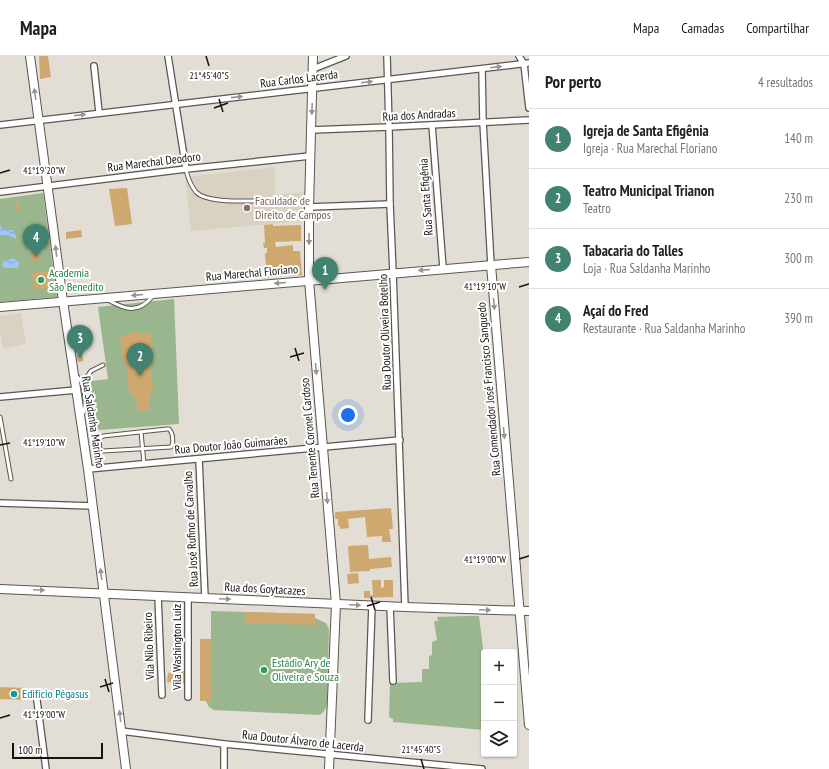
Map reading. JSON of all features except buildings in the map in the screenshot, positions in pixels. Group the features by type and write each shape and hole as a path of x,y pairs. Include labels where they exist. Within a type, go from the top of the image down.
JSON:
{"main road":[{"name":"Rua Saldanha Marinho","path":"30,56 63,301 93,506 126,769"},
{"name":"Rua Tenente Coronel Cardoso","path":"313,56 309,207 309,280 336,604 329,769"},
{"name":"Rua Marechal Floriano","path":"0,307 442,268 529,262"},
{"name":"Rua Comendador José Francisco Sanguedo","path":"490,265 518,611 529,725"},
{"name":"Rua dos Goytacazes","path":"0,589 372,606 529,611"}],"street":[{"path":"168,56 186,169"},
{"path":"313,69 346,56"},
{"name":"Rua Doutor Oliveira Botelho","path":"387,56 390,204 400,440 405,607"},
{"path":"520,56 526,64 529,108"},
{"name":"Rua Carlos Lacerda","path":"0,125 99,112 526,64"},
{"path":"94,66 99,112"},
{"name":"Rua Comendador José Francisco Sanguedo","path":"482,68 490,265"},
{"name":"Rua dos Andradas","path":"311,130 529,120"},
{"name":"Rua Santa Efigênia","path":"432,125 442,268"},
{"name":"Rua Marechal Deodoro","path":"0,192 186,169 310,156"},
{"path":"309,207 390,204"},
{"path":"0,397 76,390"},
{"name":"Rua Doutor João Guimarães","path":"88,469 400,440"},
{"name":"Rua José Rufino de Carvalho","path":"199,459 205,598"},
{"path":"0,503 93,506"},
{"name":"Vila Nilo Ribeiro","path":"158,596 162,695"},
{"name":"Vila Washington Luiz","path":"188,597 188,697"},
{"path":"368,720 372,606"},
{"path":"390,606 393,681"},
{"path":"36,693 46,769"},
{"name":"Rua Doutor Álvaro de Lacerda","path":"122,731 224,744 482,769"},
{"path":"224,744 224,769"}],"lane":[{"path":"186,169 187,176 195,191 200,195 218,200 259,201"},
{"path":"102,298 129,309 145,305 155,293"},
{"path":"82,384 91,371 104,365"},
{"path":"74,375 79,377 82,384 85,410 84,414 80,417"},
{"path":"0,417 11,479"},
{"path":"169,429 172,432 171,447 101,451 100,449 99,439 103,436 141,432 169,429"},
{"path":"141,432 144,464"}],"shaded area":[{"name":"Faculdade de Direito de Campos","path":"275,167 275,195 306,192 306,221 191,231 185,177"},
{"path":"21,313 26,344 3,349 0,333 0,316"}],"green space":[{"path":"43,193 57,297 0,302 0,199"},
{"path":"174,299 179,424 86,431 90,425 89,386 92,381 108,379 98,307"},
{"name":"Estádio Ary de Oliveira e Souza","path":"211,611 315,614 315,618 326,623 329,629 327,703 323,713 320,715 214,710 209,707 206,701 200,701 200,639 211,639"},
{"path":"479,616 483,649 481,649 481,730 393,722 393,719 389,717 390,683 422,682 422,669 429,669 429,656 432,655 432,642 437,640 434,621 438,621 437,617"}],"water":[{"path":"0,225 3,230 14,230 13,232 16,239 8,235 0,235"},
{"path":"13,258 19,263 18,268 5,268 2,266 3,262"}],"place":[{"name":"Faculdade de Direito de Campos","path":"247,208"},
{"name":"Açaí do Fred","path":"36,257"},
{"name":"Academia São Benedito","path":"41,280"},
{"name":"Igreja de Santa Efigênia","path":"325,290"},
{"name":"Tabacaria do Talles","path":"80,358"},
{"name":"Teatro Municipal Trianon","path":"140,376"},
{"name":"Estádio Ary de Oliveira e Souza","path":"264,670"},
{"name":"Edifício Pégasus","path":"14,694"}]}
